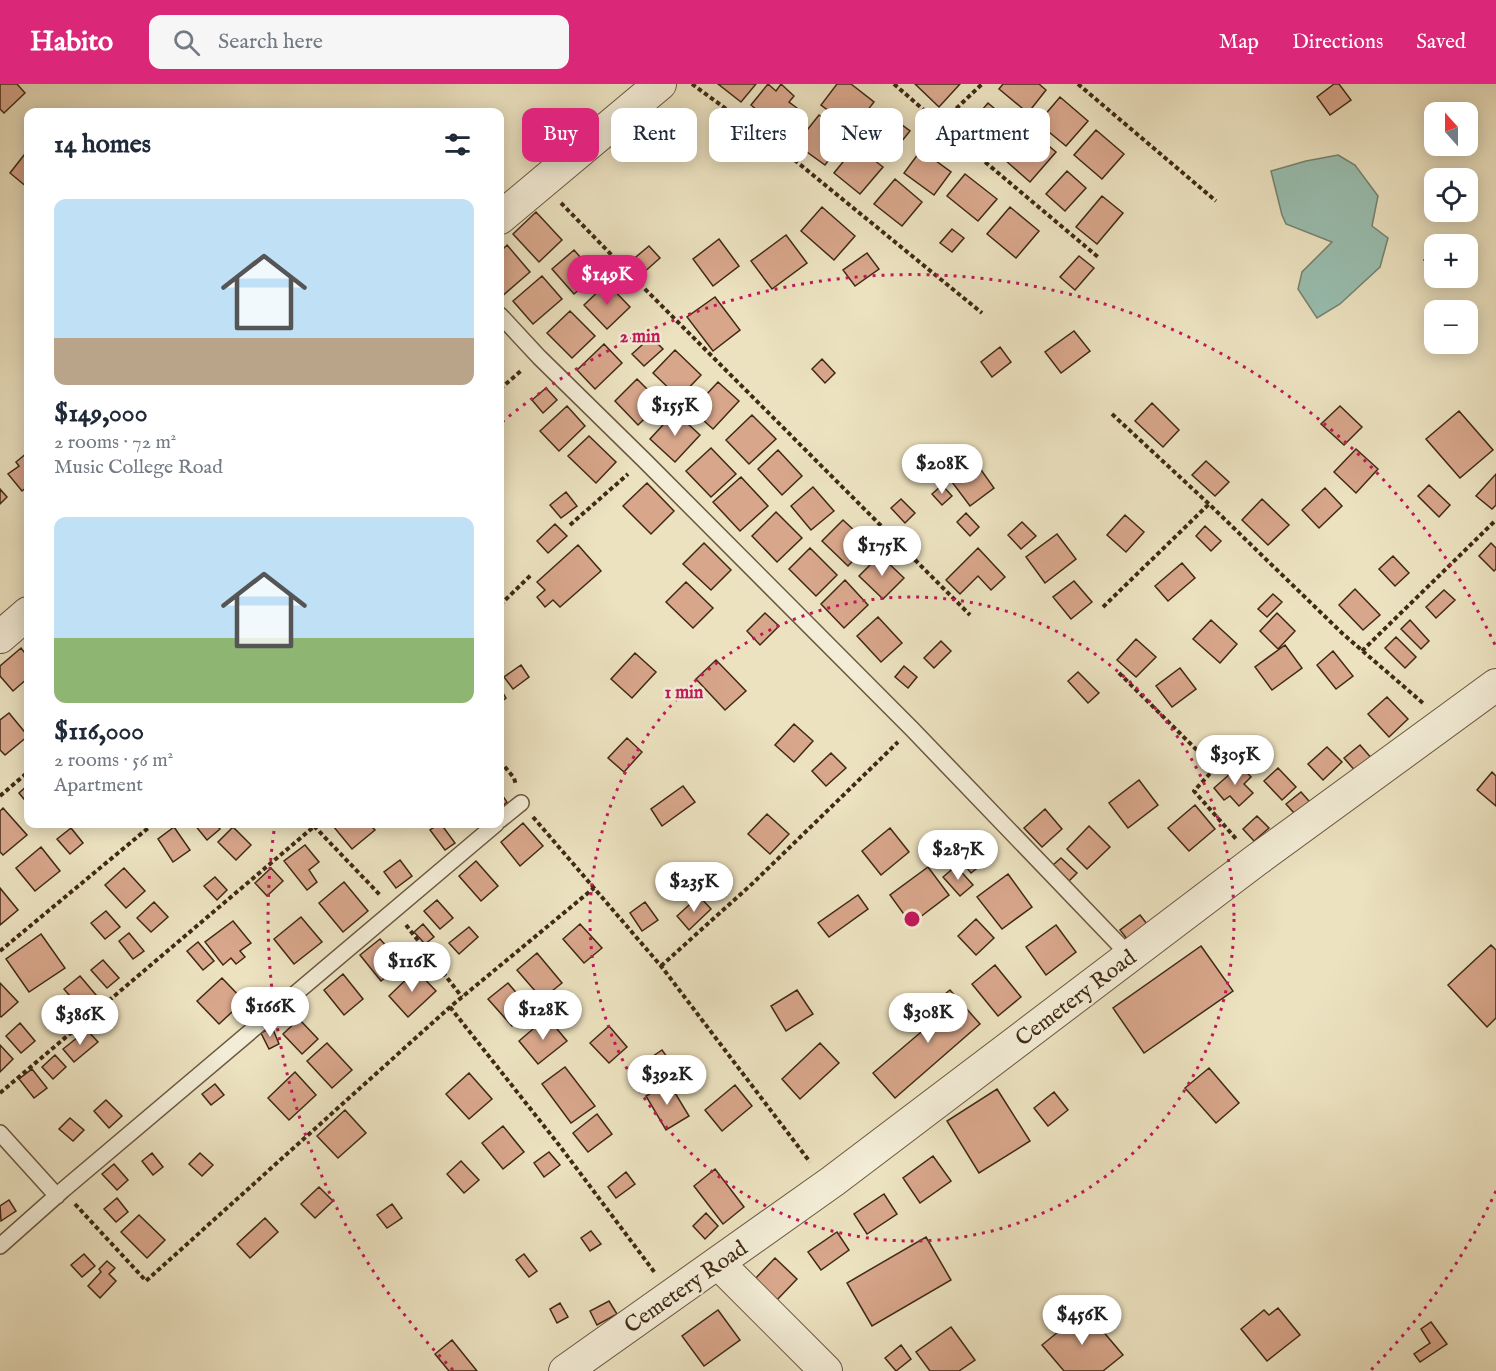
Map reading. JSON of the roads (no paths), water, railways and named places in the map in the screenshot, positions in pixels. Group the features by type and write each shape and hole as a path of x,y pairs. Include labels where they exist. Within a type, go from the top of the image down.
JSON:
{"street":[{"path":"504,215 660,84"},
{"path":"0,637 24,616"},
{"name":"Cemetery Road","path":"565,1371 827,1185 1255,861 1496,685"},
{"path":"718,1263 826,1371"}],"lane":[{"path":"504,319 912,729 1130,956"},
{"path":"504,817 520,803"},
{"path":"0,1246 491,828"},
{"path":"0,1133 60,1193"}]}
